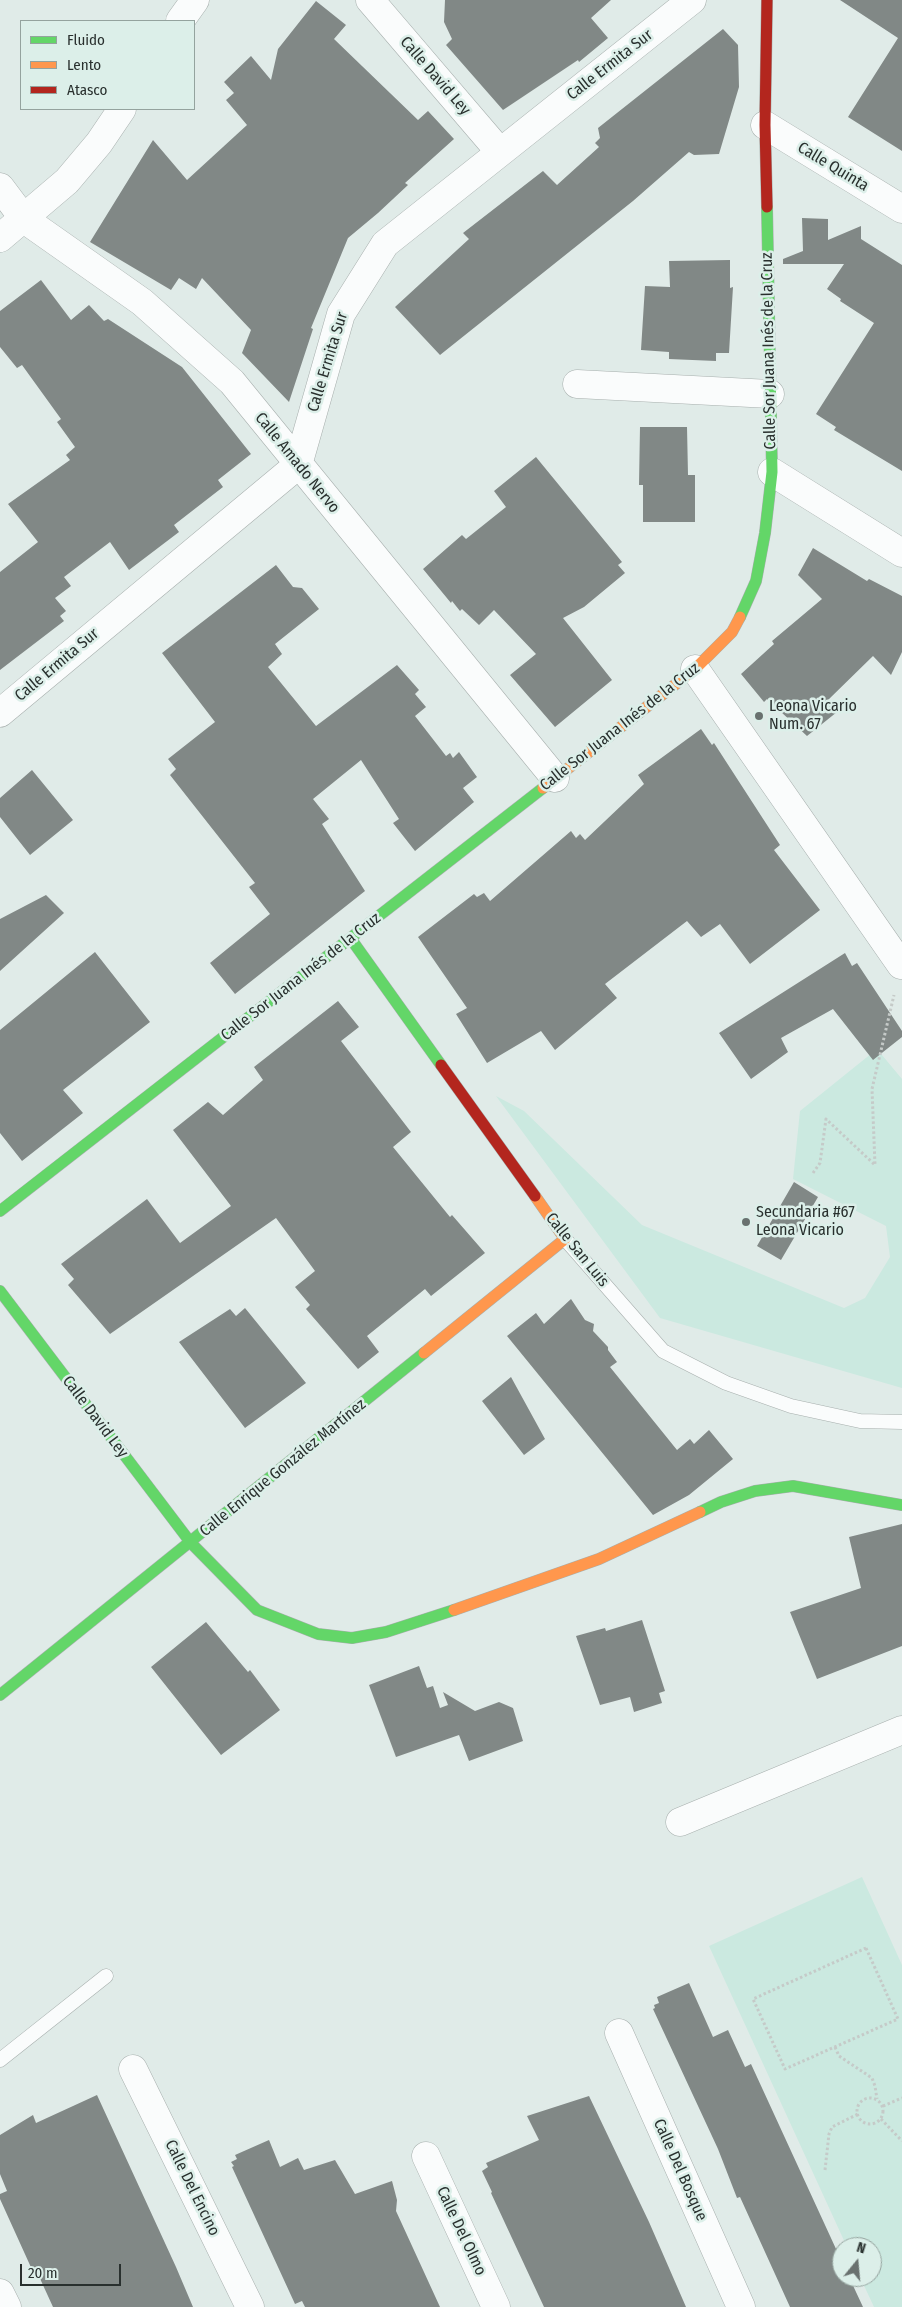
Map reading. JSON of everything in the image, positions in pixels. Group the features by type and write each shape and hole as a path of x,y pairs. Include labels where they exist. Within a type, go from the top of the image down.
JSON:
{"street":[{"path":"181,20 195,0"},
{"name":"Calle David Ley","path":"370,0 500,152"},
{"name":"Calle Ermita Sur","path":"0,713 298,465 341,314 385,244 692,0"},
{"name":"Calle Sor Juana Inés de la Cruz","path":"0,1211 695,669 732,632 746,608 758,571 765,533 772,472 765,125 767,0"},
{"path":"0,238 67,181 99,143 121,110"},
{"name":"Calle Quinta","path":"765,125 902,209"},
{"name":"Calle Amado Nervo","path":"0,187 24,218 142,302 232,382 555,778"},
{"path":"578,384 770,394"},
{"path":"772,472 902,553"},
{"path":"695,669 901,965"},
{"name":"Calle San Luis","path":"351,939 564,1239"},
{"name":"Calle Enrique González Martínez","path":"0,1695 191,1543 564,1239"},
{"name":"Calle David Ley","path":"0,1291 191,1543 257,1610 318,1634 352,1638 386,1632 420,1622 600,1559 721,1502 755,1491 793,1486 902,1505"},
{"path":"680,1822 902,1730"},
{"name":"Calle Del Bosque","path":"619,2033 741,2307"},
{"name":"Calle Del Encino","path":"133,2069 250,2307"},
{"name":"Calle Del Olmo","path":"426,2156 496,2307"},
{"path":"0,2292 7,2307"}],"lane":[{"name":"Calle San Luis","path":"564,1239 663,1351 726,1383 791,1406 860,1421 902,1422"},
{"path":"0,2060 106,1976"}],"path":[{"path":"813,1173 820,1163 826,1119 875,1165 872,1089 901,965"},
{"path":"866,1948 898,2019 835,2047 786,2069 753,1999 866,1948"},
{"path":"835,2047 839,2056 872,2078 877,2099 883,2106 883,2115 881,2119 874,2123 866,2123 859,2118 857,2110 861,2102 868,2098 877,2099"},
{"path":"883,2106 902,2098"},
{"path":"825,2170 829,2134 832,2127 858,2114"},
{"path":"881,2119 902,2141"}],"green space":[{"path":"877,1049 902,1079 902,1388 660,1318 496,1096 524,1111 642,1225 844,1308 865,1298 890,1257 886,1226 793,1179 800,1111"},
{"path":"862,1877 902,1965 902,2307 874,2307 865,2287 882,2287 882,2237 842,2237 709,1946"}],"building":[{"path":"445,0 611,0 591,18 608,38 579,62 578,60 503,110 446,45 452,39 444,22"},
{"path":"840,0 902,0 902,151 848,117 898,38"},
{"path":"316,1 346,25 334,39 418,120 428,111 454,139 405,183 408,185 348,238 311,328 313,329 289,402 242,353 251,330 202,278 196,289 179,278 171,290 90,242 153,140 187,180 247,125 226,100 234,93 224,82 251,56 271,80 278,49"},
{"path":"723,29 738,45 739,87 719,154 694,155 689,152 633,201 440,355 395,307 469,239 463,233 543,171 557,185 599,147 595,143 600,138 598,128"},
{"path":"802,218 828,219 828,240 861,226 861,239 902,265 902,471 834,430 836,427 816,414 874,323 840,301 841,299 827,289 844,264 783,264 783,259 803,251"},
{"path":"730,260 730,288 733,287 729,353 716,353 716,361 669,359 669,352 641,350 645,286 670,287 669,261"},
{"path":"41,280 71,320 89,305 104,321 108,319 182,367 251,454 218,480 223,487 174,525 179,532 129,570 110,542 64,577 71,586 55,598 66,611 60,616 64,621 0,670 0,572 38,542 8,504 70,460 66,455 75,447 57,422 61,419 22,365 17,368 0,347 0,311"},
{"path":"640,427 687,427 688,475 695,475 695,522 643,522 643,485 639,485"},
{"path":"536,457 622,562 618,565 625,573 584,607 563,618 612,680 555,727 510,675 536,654 494,610 479,625 462,609 460,611 423,569 462,535 466,539 506,507 494,491"},
{"path":"813,548 867,581 869,579 902,596 902,652 891,675 873,656 827,701 837,712 807,736 767,699 764,702 741,674 774,644 772,641 822,599 798,575"},
{"path":"276,565 293,587 302,588 319,609 275,644 282,654 268,667 316,726 397,665 419,690 415,694 426,707 415,716 446,756 450,753 453,758 459,752 477,777 463,788 474,802 415,851 393,823 399,819 361,760 313,799 329,819 322,824 365,891 235,994 210,963 270,914 249,887 255,883 170,775 176,769 168,759 215,722 162,653"},
{"path":"701,729 712,745 714,743 780,845 774,850 820,910 750,964 720,924 701,937 687,921 605,984 617,998 555,1050 541,1031 487,1063 456,1014 467,1008 418,937 474,894 477,897 484,893 490,901 571,831 576,838 580,834 585,840 644,784 638,775"},
{"path":"32,770 73,820 30,855 0,817 0,798"},
{"path":"46,895 64,913 0,971 0,919"},
{"path":"95,952 150,1022 63,1090 83,1113 22,1161 0,1133 0,1030"},
{"path":"845,953 852,966 857,963 902,1031 902,1037 873,1060 833,1009 781,1038 788,1052 751,1079 719,1033"},
{"path":"338,1001 359,1027 341,1041 411,1132 393,1147 450,1217 452,1215 485,1253 431,1296 425,1289 367,1336 379,1352 358,1369 306,1309 310,1305 295,1287 315,1271 276,1218 110,1334 68,1285 74,1279 61,1264 147,1199 180,1243 231,1206 173,1130 208,1102 223,1115 263,1080 254,1067"},
{"path":"794,1182 818,1197 781,1260 757,1246"},
{"path":"571,1299 585,1320 594,1324 593,1331 608,1347 608,1350 617,1362 610,1367 677,1450 690,1439 694,1444 709,1430 733,1459 689,1495 653,1515 507,1336 536,1313 544,1324"},
{"path":"245,1308 306,1383 245,1428 179,1342 230,1309 236,1316"},
{"path":"511,1377 545,1439 524,1455 482,1401"},
{"path":"902,1524 902,1646 817,1679 790,1612 861,1588 849,1537"},
{"path":"642,1620 665,1691 659,1693 662,1703 634,1712 630,1697 600,1705 576,1636 605,1628 606,1631"},
{"path":"206,1622 248,1672 250,1670 280,1710 221,1755 151,1667"},
{"path":"419,1666 427,1688 433,1686 440,1708 448,1705 443,1692 475,1711 499,1702 513,1708 523,1741 469,1761 459,1735 396,1757 369,1685"},
{"path":"689,1983 713,2037 728,2030 745,2067 751,2064 832,2240 832,2287 854,2287 863,2307 790,2307 740,2197 737,2198 718,2149 653,2009 655,2008 654,2005 659,2003 657,1997"},
{"path":"97,2095 193,2307 53,2307 37,2272 34,2274 0,2199 0,2194 7,2191 0,2174 0,2135 33,2115 36,2123"},
{"path":"589,2096 649,2222 686,2307 544,2307 491,2193 482,2171 488,2167 486,2163 539,2140 527,2116"},
{"path":"269,2140 280,2167 298,2158 304,2170 335,2160 355,2194 392,2181 397,2200 396,2211 440,2307 305,2307 302,2301 295,2304 231,2162 237,2159 235,2155"}],"traffic: fast":[{"path":"740,617 756,581 765,533 772,472 767,207"},
{"path":"0,1211 543,788"},
{"path":"351,939 441,1065"},
{"path":"0,1291 191,1543 257,1610 318,1634 352,1638 386,1632 454,1610"},
{"path":"0,1695 424,1353"},
{"path":"700,1512 721,1502 755,1491 793,1486 902,1505"}],"traffic: slow":[{"path":"543,788 695,669 732,632 740,617"},
{"path":"424,1353 565,1239 535,1196"},
{"path":"454,1610 599,1559 700,1512"}],"traffic: jam":[{"path":"767,0 765,125 767,207"},
{"path":"441,1065 535,1196"}],"place":[{"name":"Leona Vicario Num. 67","path":"759,716"},
{"name":"Secundaria #67 Leona Vicario","path":"746,1222"}]}
